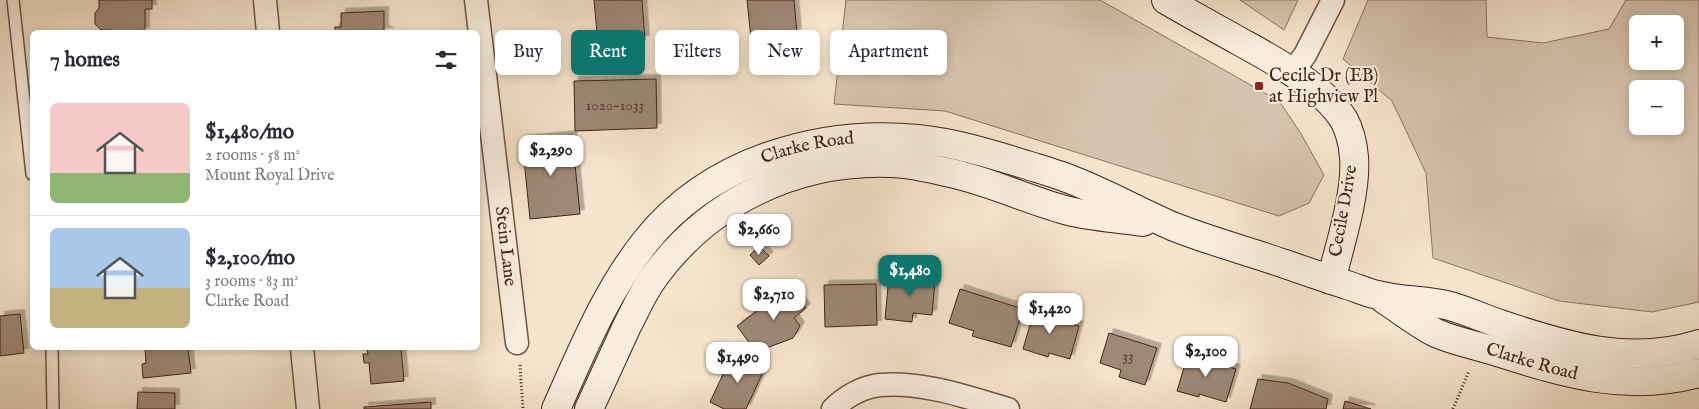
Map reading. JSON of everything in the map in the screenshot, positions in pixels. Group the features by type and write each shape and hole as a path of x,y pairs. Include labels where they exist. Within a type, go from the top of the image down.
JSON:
{"main road":[{"name":"Cecile Drive","path":"1166,0 1292,72 1327,99 1348,128 1354,162 1353,183 1342,240 1331,280"},
{"name":"Clarke Road","path":"556,409 610,294 647,240 669,216 693,195 724,175 753,162 817,143 860,138 910,138 983,151 1075,181 1174,227 1331,280 1377,295 1448,306 1556,342 1590,350 1622,354 1699,344"},
{"name":"Clarke Road","path":"589,409 635,310 651,281 668,258 703,224 727,206 771,184 796,176 824,169 868,163 892,163 949,172 1066,210 1174,227"},
{"name":"Clarke Road","path":"1377,295 1436,333 1556,371 1606,380 1632,381 1699,373"}],"street":[{"path":"265,0 268,30"},
{"name":"Stein Lane","path":"476,0 480,30"},
{"path":"1292,72 1305,55 1333,0"},
{"name":"Stein Lane","path":"480,33 517,343"},
{"path":"302,350 308,409"},
{"path":"833,409 856,392 879,385 907,386 953,393 1008,409"}],"lane":[{"path":"13,0 30,156"},
{"path":"52,350 53,409"}],"path":[{"path":"517,343 522,409"},
{"path":"1453,409 1470,368"}],"shaded area":[{"path":"846,0 1100,0 1279,101 1300,132 1324,175 1309,203 1279,216 945,111 834,104 837,75 947,75 947,30 843,30"},
{"path":"1240,0 1298,0 1284,30"},
{"path":"1368,0 1486,0 1487,37 1543,43 1609,29 1626,0 1699,0 1699,302 1652,312 1559,301 1433,258 1426,173 1392,101 1343,59"}],"building":[{"path":"99,0 152,0 152,9 145,9 145,30 101,30 95,24 95,13 99,8"},
{"path":"594,0 642,0 644,30 597,30"},
{"path":"747,0 794,0 797,30 750,30"},
{"path":"384,11 384,30 335,30 335,27 341,27 341,13"},
{"path":"656,79 657,128 575,131 574,81"},
{"path":"572,135 580,214 530,219 522,140"},
{"path":"759,246 769,256 759,265 750,255"},
{"path":"918,274 932,275 932,280 935,281 932,315 913,313 912,322 885,319 889,276 918,279"},
{"path":"876,284 877,325 825,327 824,285"},
{"path":"790,286 806,308 794,318 800,326 793,338 756,352 737,326"},
{"path":"960,289 1023,309 1011,347 972,336 974,331 949,323"},
{"path":"1035,308 1058,314 1057,320 1079,326 1070,359 1049,353 1048,357 1023,349"},
{"path":"20,314 24,353 0,356 0,316"},
{"path":"1109,333 1157,348 1145,385 1119,377 1121,370 1100,363"},
{"path":"145,350 188,350 191,373 143,378 142,364 146,363"},
{"path":"367,350 401,350 404,381 371,384 369,363 364,363 363,354 368,354"},
{"path":"1189,351 1212,358 1211,362 1236,369 1226,402 1199,394 1199,397 1177,391"},
{"path":"733,353 765,368 746,409 724,409 710,402"},
{"path":"1258,379 1288,383 1328,399 1326,409 1250,409"},
{"path":"138,392 175,393 175,409 137,409"},
{"path":"1345,401 1371,409 1343,409"},
{"path":"431,402 431,409 364,409 364,407"}],"place":[{"name":"Cecile Dr (EB) at Highview Pl","path":"1259,86"}]}
